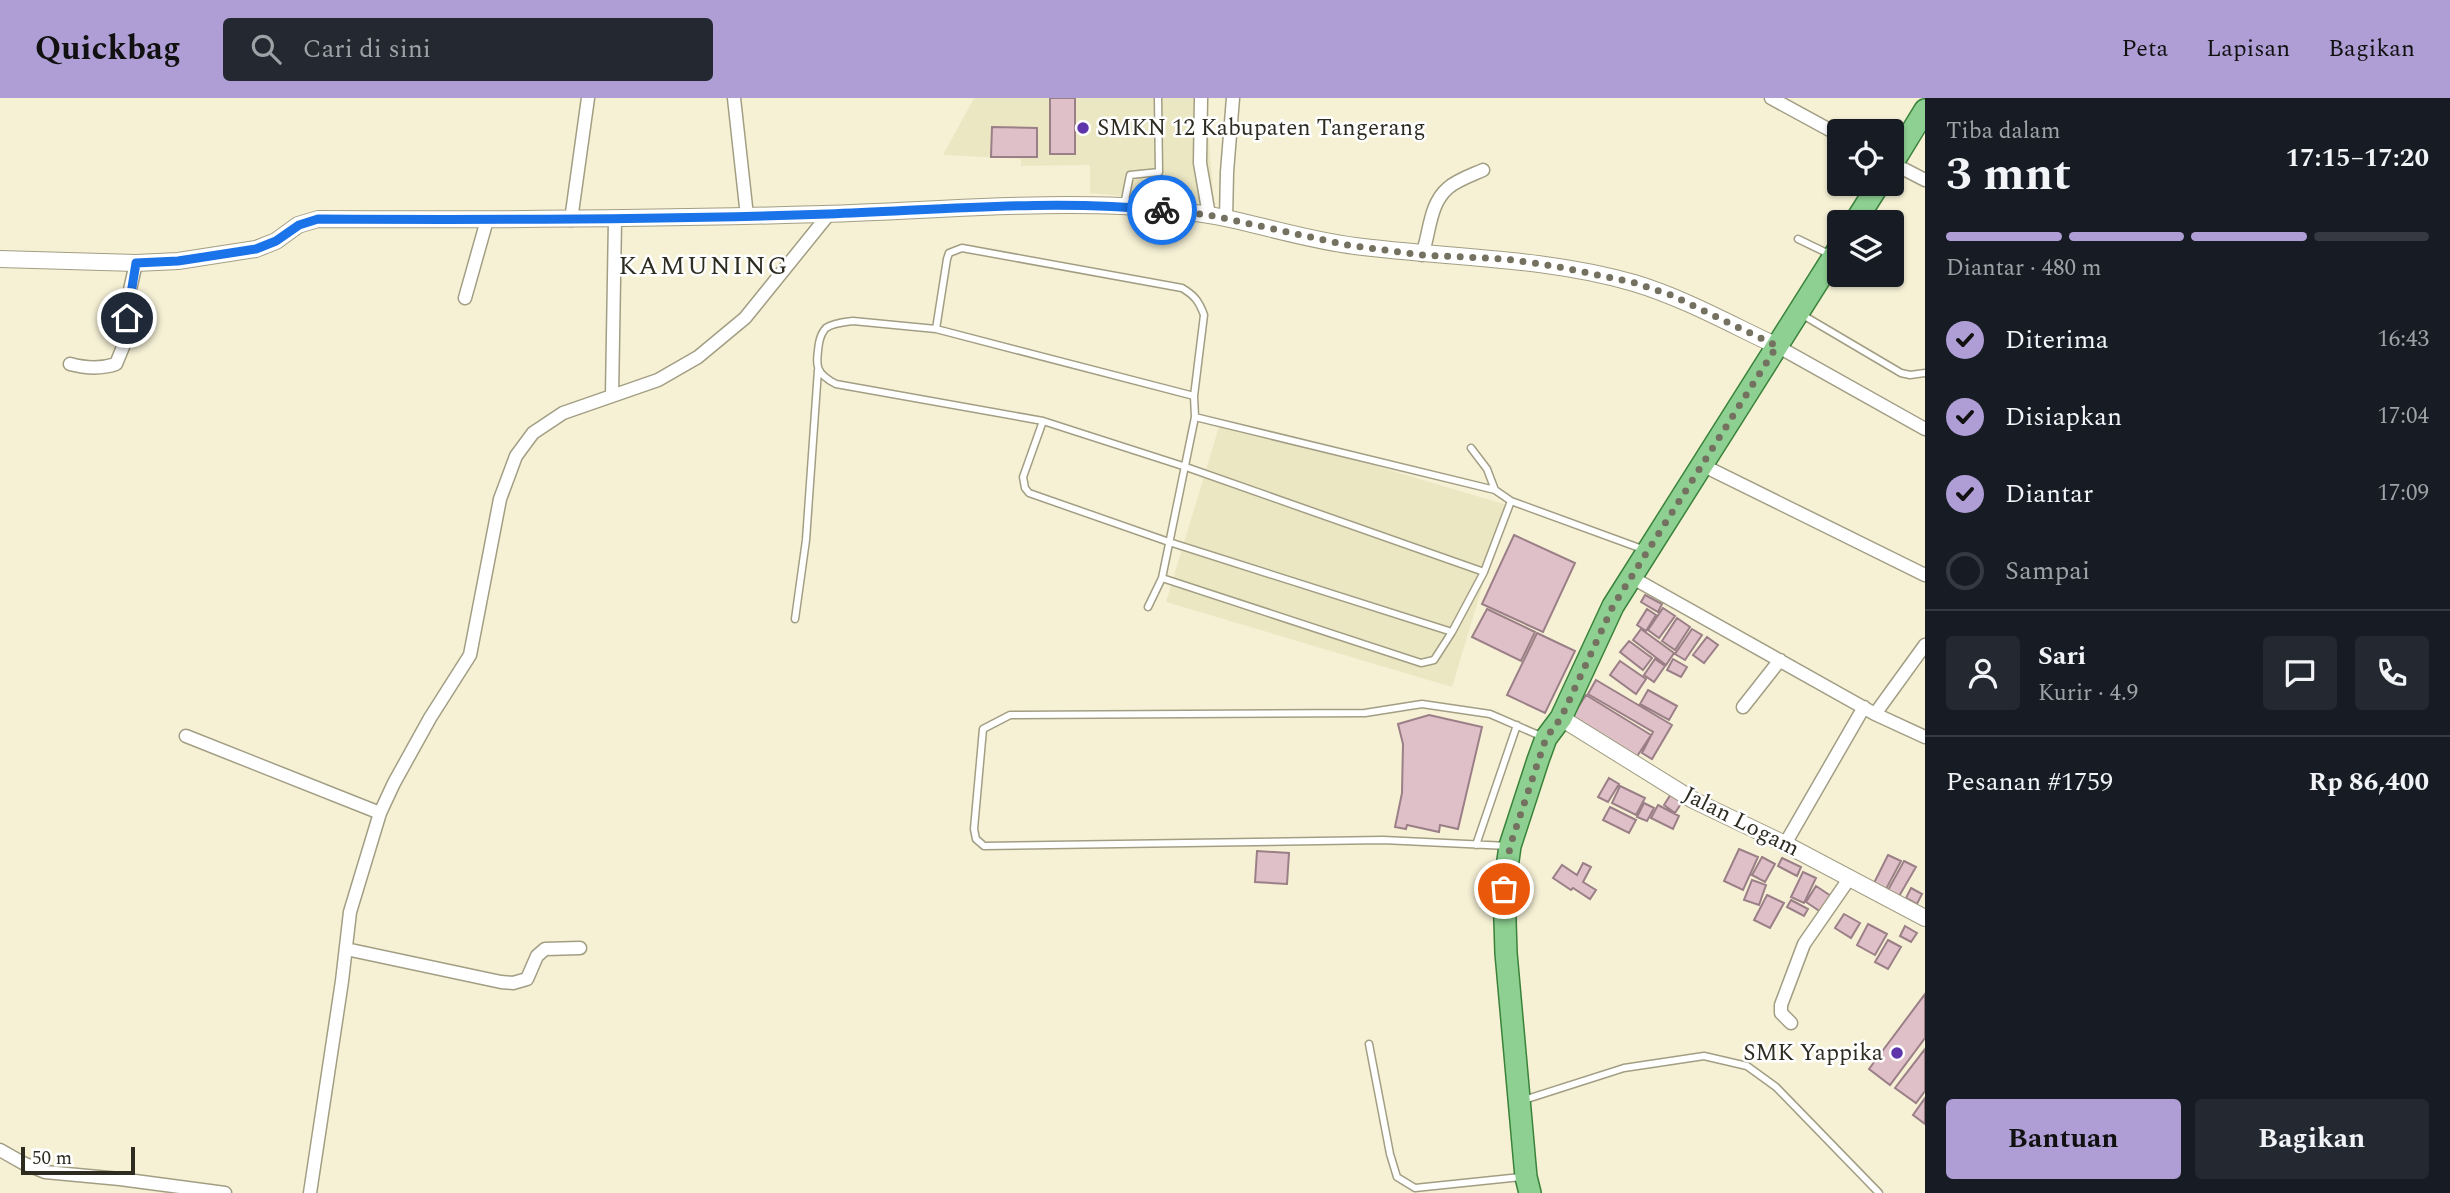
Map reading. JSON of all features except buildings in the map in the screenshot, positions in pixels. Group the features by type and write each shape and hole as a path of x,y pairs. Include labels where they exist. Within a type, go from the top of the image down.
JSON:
{"main road":[{"path":"1904,144 1925,110"},
{"path":"1528,1185 1506,953 1504,889 1510,846 1546,738 1561,718 1613,606 1827,268"}],"street":[{"path":"570,220 588,98"},
{"path":"734,98 747,216"},
{"path":"1202,98 1200,163 1209,215"},
{"path":"1226,219 1233,98"},
{"path":"1771,98 1827,128"},
{"path":"1422,255 1429,235 1433,207 1448,187 1483,170"},
{"path":"1904,170 1925,180"},
{"path":"0,259 136,263 178,261 256,249 276,241 311,220 615,220 938,208 1124,206 1209,215 1347,245 1422,255 1505,259 1632,282 1671,295 1777,346 1925,429"},
{"path":"310,1193 330,1071 350,912 380,813 430,718 470,655 500,499 516,456 533,433 563,413 658,380 698,357 745,318 829,214"},
{"path":"464,298 487,220"},
{"path":"612,395 615,220"},
{"path":"70,364 83,368 116,364 125,342 136,263"},
{"path":"1702,465 1925,575"},
{"path":"1631,577 1869,710 1925,737"},
{"path":"1785,844 1869,710 1925,645"},
{"path":"1743,706 1780,660"},
{"name":"Jalan Logam","path":"1561,718 1693,800 1785,844 1925,918"},
{"path":"186,737 380,813"},
{"path":"1791,1023 1781,1013 1781,1005 1804,944 1849,879"},
{"path":"346,949 473,977 513,983 527,979 537,956 545,949 580,948"},
{"path":"0,1150 45,1172 225,1193"}],"lane":[{"path":"1124,206 1130,175 1159,172 1158,98"},
{"path":"1798,239 1827,249"},
{"path":"936,329 947,259 954,249 962,248 1182,288 1193,294 1200,303 1204,315 1194,396 1195,417 1162,578 1148,607"},
{"path":"1799,313 1900,373 1925,373"},
{"path":"1194,396 936,329 853,321 826,328 821,335 816,364 822,376 836,384 1043,421 1186,467 1484,572"},
{"path":"795,618 806,540 818,370"},
{"path":"1195,417 1495,490 1511,500 1647,551"},
{"path":"1043,421 1023,477 1029,493 1169,542 1452,632"},
{"path":"1472,448 1488,469 1495,490"},
{"path":"1162,578 1421,663 1434,660 1452,632 1484,572 1511,500"},
{"path":"1510,846 1384,841 984,846 976,839 974,829 983,729 1010,715 1365,713 1422,704 1490,714 1546,738"},
{"path":"1476,845 1517,725"},
{"path":"1369,1044 1390,1154 1397,1177 1415,1188 1528,1185"},
{"path":"1519,1101 1624,1068 1704,1056 1746,1066 1776,1087 1880,1193"}],"shaded area":[{"name":"SMKN 12 Kabupaten Tangerang","path":"974,98 1210,98 1206,102 1214,204 1090,193 1090,165 1021,166 1021,159 943,155"},
{"path":"1221,420 1507,505 1452,687 1166,602"}],"way so far":[{"path":"1162,210 1209,215 1347,245 1422,255 1505,259 1632,282 1671,295 1777,346 1613,606 1561,718 1546,738 1510,846 1504,889"}],"place":[{"name":"SMKN 12 Kabupaten Tangerang","path":"1083,128"},
{"name":"SMK Yappika","path":"1897,1053"}],"district":[{"name":"KAMUNING","path":"704,266"}],"route":[{"path":"127,318 136,263 178,261 256,249 276,241 299,225 318,219 615,220 1061,205 1124,206 1162,210"}]}
